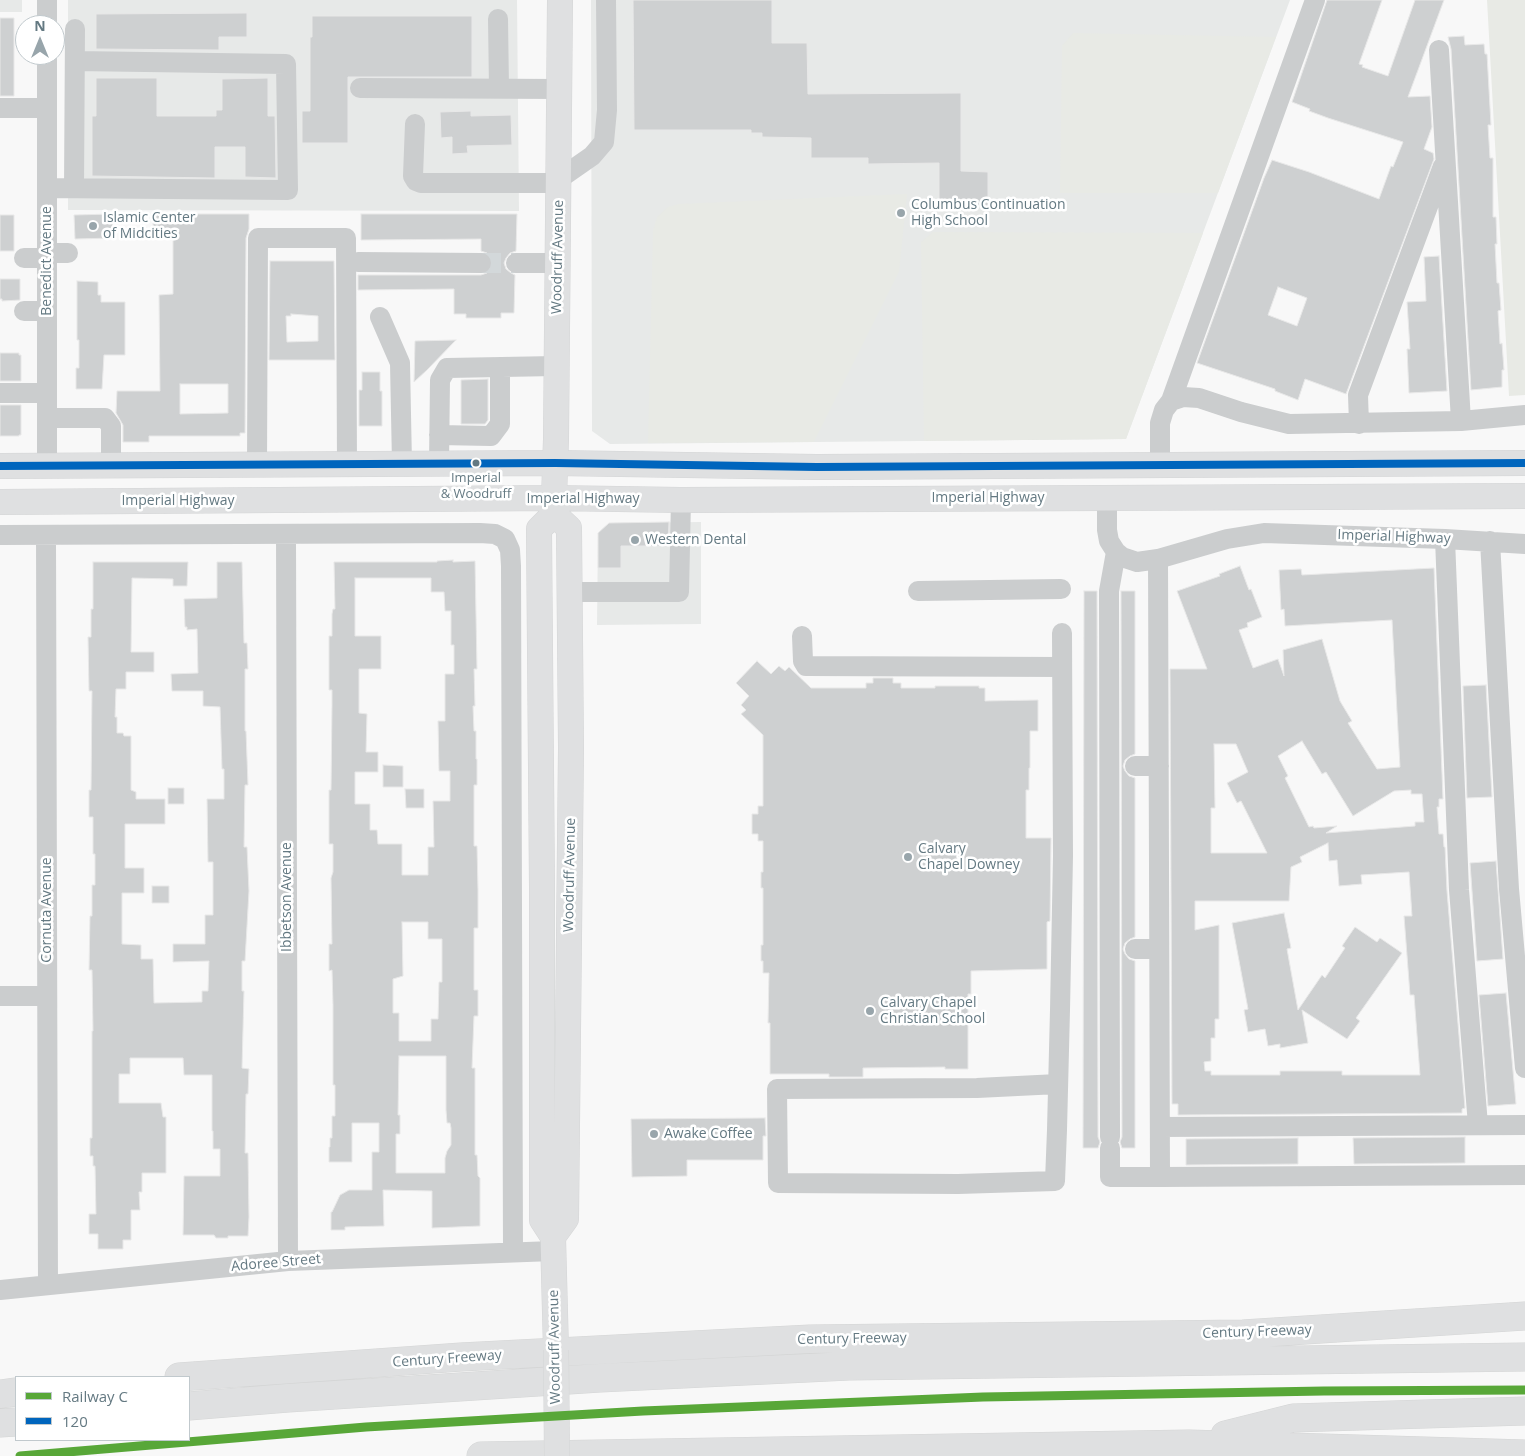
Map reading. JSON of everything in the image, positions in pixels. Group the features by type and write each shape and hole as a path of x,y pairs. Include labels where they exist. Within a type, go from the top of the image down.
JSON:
{"highway":[{"name":"Century Freeway","path":"190,1376 462,1358 810,1340 1243,1334 1525,1316"},
{"path":"1243,1334 1525,1347"},
{"path":"190,1406 581,1380 849,1366 1525,1356"},
{"path":"0,1394 15,1392"},
{"path":"1189,1444 1293,1418 1525,1411"},
{"path":"0,1423 15,1422"},
{"path":"482,1456 1189,1444 1525,1454"}],"main road":[{"name":"Woodruff Avenue","path":"557,1456 553,1244 542,1220 539,529 554,506 560,0"},
{"path":"0,466 555,464 817,467 1525,463"},
{"path":"0,487 39,486 47,483 47,466"},
{"name":"Imperial Highway","path":"0,502 554,506 681,500 1525,496"},
{"name":"Woodruff Avenue","path":"553,1244 566,1219 570,888 569,528 554,506"}],"street":[{"path":"47,0 47,15"},
{"path":"415,124 413,176 420,183 559,181 592,156 604,142 607,110 606,0"},
{"path":"1160,465 1160,423 1164,410 1171,401 1315,0"},
{"path":"498,19 499,88"},
{"path":"74,188 76,29"},
{"path":"1439,50 1461,421"},
{"path":"47,188 288,190 286,64 75,61"},
{"name":"Benedict Avenue","path":"47,65 47,466"},
{"path":"360,88 560,89"},
{"path":"0,108 47,108"},
{"path":"1359,424 1358,395 1445,160"},
{"path":"256,465 258,238 346,238 347,465"},
{"path":"24,258 68,253"},
{"path":"358,262 481,263"},
{"path":"516,263 558,263"},
{"path":"24,311 47,311"},
{"path":"380,317 400,363 402,464"},
{"path":"440,464 440,380 447,368 556,366"},
{"path":"439,435 491,436 500,424 500,367"},
{"path":"0,393 47,393"},
{"path":"1171,401 1183,397 1199,398 1241,412 1289,424 1461,421 1525,415"},
{"path":"47,418 105,418 111,426 111,466"},
{"path":"1107,498 1108,536 1116,552 1109,591 1110,1177 1525,1175"},
{"path":"570,592 679,592 681,500"},
{"path":"0,535 480,532 495,534 505,539 510,550 511,576 513,1252"},
{"name":"Imperial Highway","path":"1116,552 1122,557 1137,562 1158,559 1227,539 1264,533 1445,539 1525,544"},
{"name":"Ibbetson Avenue","path":"286,534 288,1261"},
{"name":"Cornuta Avenue","path":"46,535 48,1285"},
{"path":"1445,539 1459,890 1478,1125"},
{"path":"1490,541 1509,889 1525,1068"},
{"path":"1158,559 1160,1177"},
{"path":"918,591 1061,589"},
{"path":"1058,1084 977,1088 777,1089 778,1183 958,1184 1055,1181 1058,1084 1063,856 1062,633"},
{"path":"802,636 802,661 806,666 1062,667"},
{"path":"1135,766 1159,766"},
{"path":"542,888 570,888"},
{"path":"1135,949 1159,949"},
{"path":"0,996 47,996"},
{"path":"1160,1126 1525,1125"},
{"name":"Adoree Street","path":"0,1290 288,1261 513,1252 553,1244"}],"shaded area":[{"path":"0,0 22,0 22,12 0,12"},
{"path":"68,0 517,0 519,211 68,210"},
{"name":"Columbus Continuation High School","path":"591,0 1290,0 1126,439 610,444 592,431"},
{"path":"1487,0 1525,0 1525,395 1509,396"},
{"path":"1073,33 1276,37 1218,193 1060,193 1062,46"},
{"path":"907,194 899,272 814,442 648,443 653,231 657,217 668,207 678,204"},
{"path":"933,232 1203,233 1126,439 924,441 921,242"},
{"path":"701,522 701,624 597,625 598,533 609,523"}],"building":[{"path":"633,0 772,0 772,43 807,43 808,94 961,93 961,171 988,172 988,206 939,206 939,163 868,164 868,158 811,158 811,138 762,137 762,133 751,133 751,130 634,130"},
{"path":"1327,0 1382,0 1359,64 1363,65 1362,67 1388,76 1415,0 1444,0 1408,97 1430,96 1432,127 1424,149 1433,153 1434,159 1346,394 1305,379 1298,400 1275,391 1275,389 1197,363 1264,178 1272,160 1379,199 1391,166 1393,167 1403,142 1328,118 1292,102","holes":["1278,287 1307,298 1297,326 1268,315"]},
{"path":"247,13 247,37 219,37 219,50 96,49 96,14"},
{"path":"312,16 472,16 472,77 348,77 348,143 302,143 302,111 310,111 310,37 312,37"},
{"path":"0,18 14,18 14,96 0,96"},
{"path":"1464,36 1465,45 1484,44 1485,54 1487,54 1491,125 1488,125 1490,158 1493,158 1493,217 1496,217 1497,283 1499,283 1501,310 1498,311 1504,370 1502,370 1502,387 1471,390 1451,49 1448,37"},
{"path":"96,78 157,78 157,116 216,116 216,110 222,110 222,79 268,78 268,116 275,116 276,178 245,177 245,147 215,147 215,178 92,176 92,116 96,116"},
{"path":"471,111 471,116 511,115 512,145 467,146 468,153 452,154 452,137 441,138 440,112"},
{"name":"Islamic Center of Midcities","path":"112,214 113,238 75,239 74,215"},
{"path":"153,214 249,214 249,229 246,238 245,433 240,433 240,436 149,436 149,442 123,442 123,425 116,413 117,391 160,391 159,295 173,294 173,229 153,229","holes":["180,384 228,384 228,413 180,414"]},
{"path":"361,214 517,214 516,251 510,253 504,263 506,269 515,275 514,313 501,313 501,318 466,318 466,314 454,314 454,289 358,290 358,275 481,275 487,273 493,264 491,257 481,251 481,239 361,240"},
{"path":"0,215 14,215 14,251 0,251"},
{"path":"1439,256 1447,391 1409,393 1407,349 1410,349 1407,302 1426,301 1424,257"},
{"path":"270,261 334,261 335,360 269,360","holes":["291,314 318,316 318,341 287,342 286,316 291,316"]},
{"path":"0,279 20,279 20,300 2,301 0,299"},
{"path":"77,281 98,282 98,295 101,295 101,302 125,302 125,355 104,355 102,389 76,389 76,368 79,368"},
{"path":"456,340 427,370 414,382 415,341"},
{"path":"0,353 19,353 21,355 21,381 0,381"},
{"path":"362,372 380,372 382,426 359,426 359,390 362,390"},
{"path":"488,379 488,420 485,424 461,424 461,380"},
{"path":"0,405 21,405 21,435 0,436"},
{"name":"Western Dental","path":"669,522 668,546 621,546 621,568 598,568 598,533 609,523"},
{"path":"475,561 477,669 474,669 475,706 473,706 474,731 476,731 477,785 474,785 474,846 477,846 478,928 474,928 474,990 478,990 478,1016 474,1016 472,1068 475,1068 475,1155 477,1155 478,1176 480,1178 480,1226 432,1228 432,1191 383,1190 384,1226 345,1227 345,1230 331,1230 331,1212 340,1195 349,1190 372,1190 372,1152 379,1152 379,1123 352,1123 352,1162 329,1162 332,1116 335,1116 332,970 329,971 329,944 332,944 331,878 333,872 333,844 329,844 332,690 329,690 329,636 332,636 332,614 333,609 335,609 334,562","holes":["355,578 431,578 431,592 444,592 445,611 451,611 451,645 454,645 454,674 445,674 445,721 438,721 439,771 450,771 450,801 433,801 434,847 428,847 428,875 402,875 402,844 378,844 377,830 370,830 370,804 355,804 355,772 378,772 378,752 366,752 367,714 359,713 359,669 381,669 381,636 355,636","402,922 428,922 428,939 442,939 442,982 439,982 438,1019 431,1019 431,1041 399,1041 399,1013 393,1013 393,979 403,976","399,1056 446,1056 446,1110 447,1123 450,1123 451,1128 451,1145 445,1158 445,1173 396,1173 396,1134 400,1134 400,1115 398,1115"]},
{"path":"93,562 188,562 187,586 173,586 173,579 132,578 131,652 154,652 154,672 126,672 126,689 116,689 115,717 117,717 117,733 131,736 131,790 136,792 136,799 165,799 165,824 125,824 125,868 144,868 144,893 122,893 122,944 141,945 141,959 153,959 154,1003 202,1002 202,991 208,991 209,961 173,962 173,944 205,944 205,915 213,915 213,862 208,862 207,799 224,799 220,707 203,706 203,691 172,691 171,674 198,673 197,629 187,630 187,627 185,627 184,599 217,598 217,562 242,562 244,643 247,643 248,669 245,669 245,731 248,785 245,785 244,847 247,847 249,891 245,961 242,961 242,991 244,991 242,1068 249,1069 248,1094 246,1094 245,1153 248,1153 248,1236 216,1238 214,1235 183,1235 184,1176 220,1176 220,1149 213,1149 212,1075 184,1075 183,1058 130,1058 130,1074 119,1074 119,1103 161,1103 163,1117 166,1117 166,1173 142,1173 142,1192 139,1192 140,1210 131,1210 131,1240 123,1240 123,1249 98,1249 98,1234 89,1234 89,1214 96,1214 95,1166 93,1166 93,1156 90,1156 90,1138 92,1138 93,1031 92,970 89,970 92,885 95,885 93,817 89,817 92,691 89,691 88,637 91,637 91,609 93,609"},
{"path":"1240,566 1262,617 1247,623 1248,627 1239,630 1253,668 1278,659 1284,676 1283,650 1322,639 1340,701 1352,721 1348,723 1377,769 1400,767 1392,620 1285,626 1284,609 1281,610 1279,570 1301,569 1302,575 1434,568 1443,799 1439,799 1439,807 1437,807 1439,834 1443,834 1445,847 1465,1108 1462,1109 1462,1113 1178,1115 1178,1104 1172,1104 1170,669 1207,669 1177,591 1220,576 1219,574","holes":["1302,741 1322,774 1326,772 1353,816 1394,791 1411,790 1411,794 1422,794 1424,822 1415,822 1415,826 1326,833 1337,826 1309,827 1285,778 1288,776 1278,756","1214,744 1236,744 1248,772 1227,783 1237,803 1241,801 1267,853 1211,853 1211,808 1215,808","1328,843 1329,861 1337,860 1339,886 1362,884 1361,875 1409,872 1412,916 1404,916 1410,995 1414,995 1420,1075 1342,1075 1342,1071 1280,1071 1280,1075 1211,1075 1211,1071 1205,1071 1204,1062 1211,1061 1211,1038 1215,1038 1215,1019 1219,1019 1219,925 1195,930 1195,901 1289,901 1291,867 1302,862 1300,857"]},
{"path":"1084,591 1097,591 1098,1137 1100,1142 1098,1148 1083,1148"},
{"path":"1121,591 1135,591 1135,754 1125,760 1123,766 1129,776 1135,778 1135,937 1125,943 1123,949 1129,959 1135,961 1135,1148 1122,1148 1120,1142 1122,1137"},
{"name":"Calvary Chapel Downey","path":"757,661 771,674 779,666 785,671 789,667 811,688 866,688 866,683 873,683 873,678 893,678 893,683 901,683 901,688 979,686 979,688 985,688 985,701 1038,700 1038,731 1030,731 1029,790 1026,790 1026,838 1051,838 1050,921 1047,922 1047,969 971,971 971,994 968,994 968,1069 945,1069 945,1067 863,1068 863,1077 829,1077 829,1074 770,1074 769,973 763,973 763,961 761,961 761,945 763,945 763,888 761,888 761,872 763,872 763,841 758,841 758,834 752,834 752,814 758,814 758,806 763,806 763,735 741,714 746,710 741,705 749,696 736,683"},
{"path":"1486,685 1492,797 1467,798 1463,686"},
{"path":"383,765 403,766 403,787 383,787"},
{"path":"168,788 184,788 184,804 168,804"},
{"path":"405,789 424,789 424,808 406,808"},
{"path":"1496,861 1503,959 1477,961 1470,863"},
{"path":"152,886 169,886 169,903 152,903"},
{"path":"1284,913 1291,948 1287,949 1298,1010 1322,975 1325,978 1345,948 1342,946 1355,927 1377,942 1380,938 1402,953 1356,1018 1360,1021 1347,1039 1302,1010 1308,1043 1280,1048 1280,1044 1268,1046 1265,1029 1248,1032 1244,1010 1248,1009 1232,923"},
{"path":"1506,993 1516,1104 1488,1106 1479,995"},
{"path":"765,1118 766,1136 763,1136 763,1160 687,1160 687,1176 632,1177 631,1119"},
{"path":"1465,1137 1465,1163 1354,1164 1353,1138"},
{"path":"1298,1138 1298,1164 1186,1165 1186,1139"}],"tunnel":[{"path":"481,263 516,263"}],"rail line":[{"name":"C","path":"20,1456 366,1427 643,1411 983,1397 1324,1391 1525,1390"}],"transit line":[{"name":"120","path":"0,466 555,463 817,467 1525,463"}],"place":[{"name":"Columbus Continuation High School","path":"901,213"},
{"name":"Islamic Center of Midcities","path":"93,226"},
{"name":"Imperial & Woodruff","path":"476,463"},
{"name":"Western Dental","path":"635,540"},
{"name":"Calvary Chapel Downey","path":"908,857"},
{"name":"Calvary Chapel Christian School","path":"870,1011"},
{"name":"Awake Coffee","path":"654,1134"}]}
